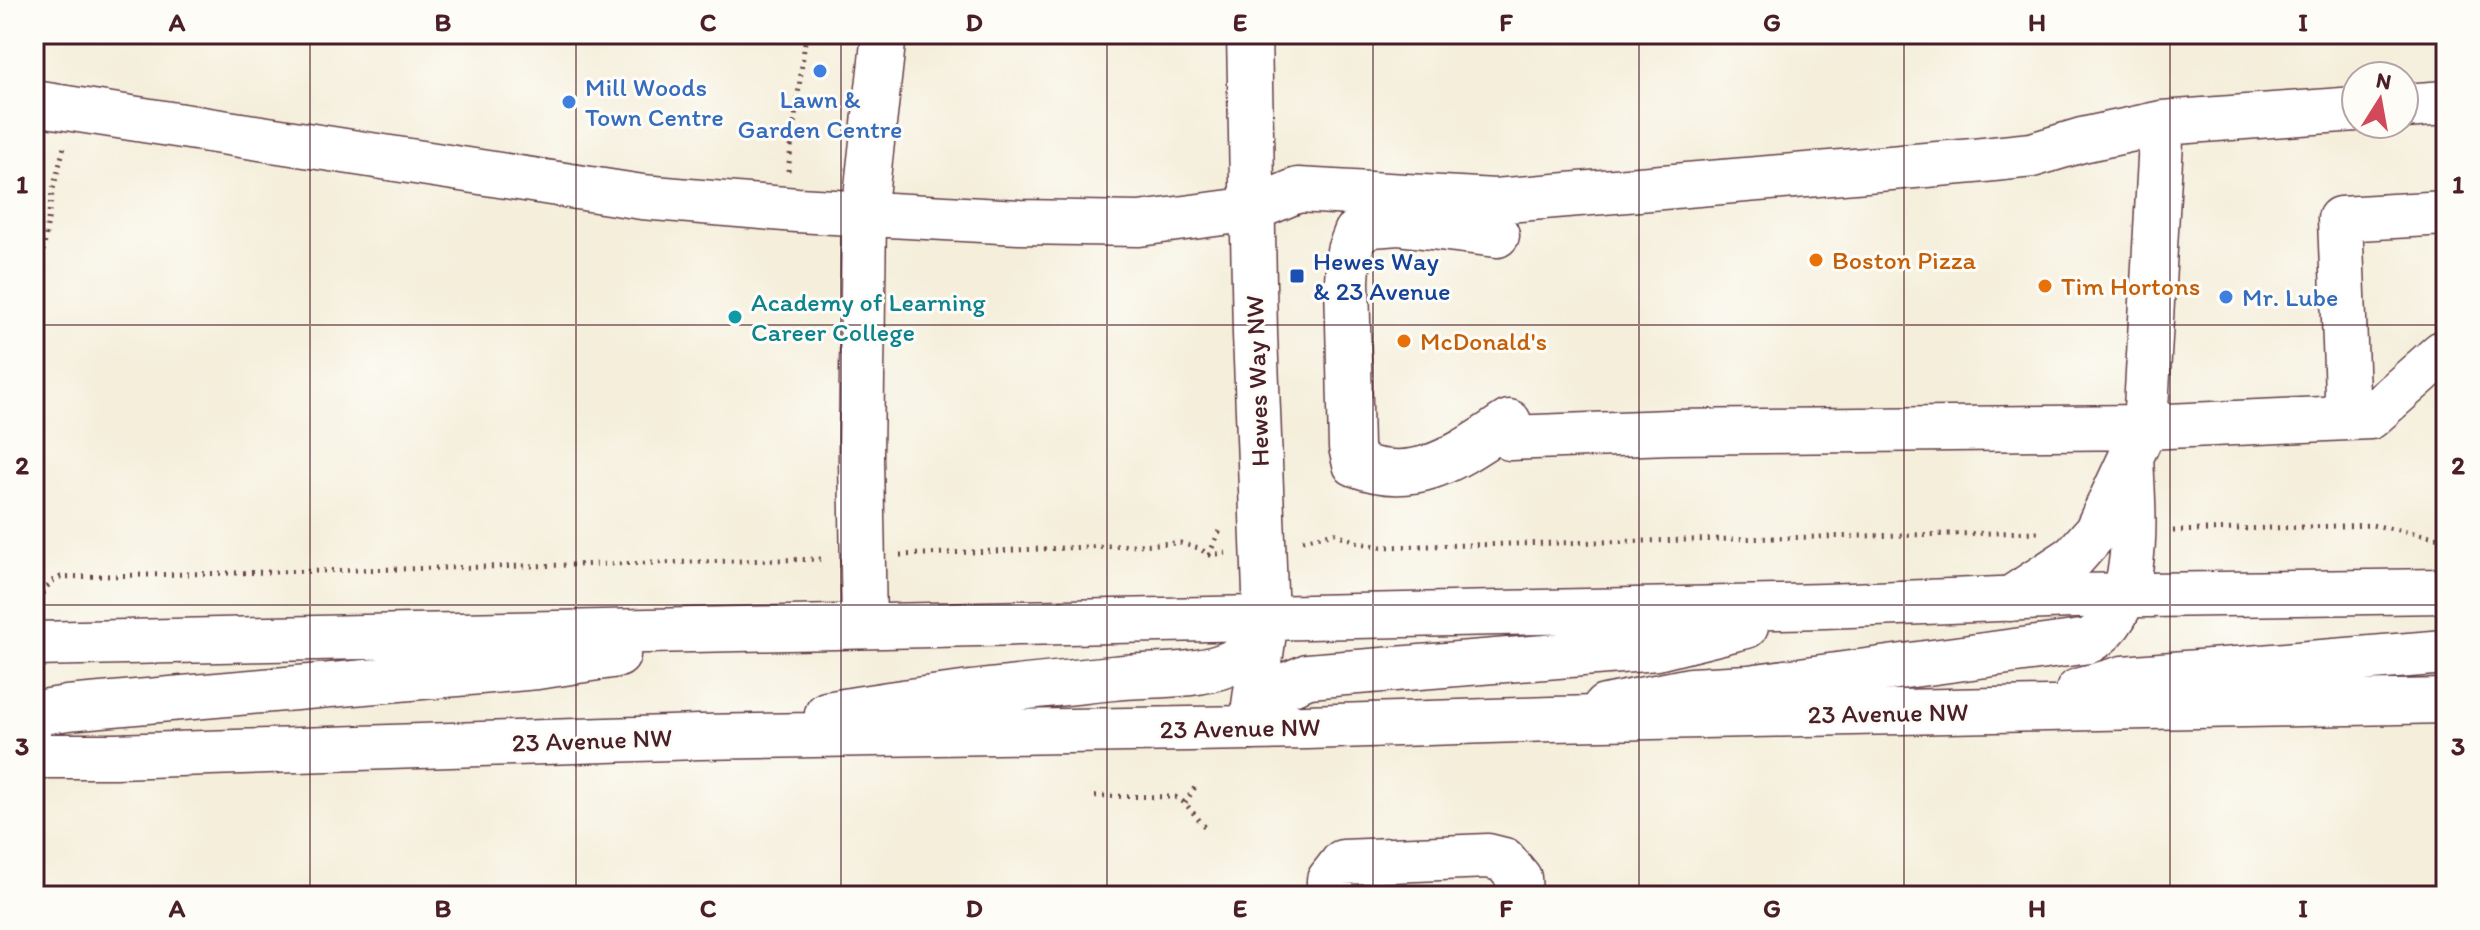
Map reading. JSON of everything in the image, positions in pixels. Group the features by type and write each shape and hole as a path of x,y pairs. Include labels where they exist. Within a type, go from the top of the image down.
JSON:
{"main road":[{"path":"864,625 861,458 864,214 884,34"},
{"name":"Hewes Way NW","path":"1249,34 1266,618 1251,728"},
{"path":"34,103 642,197 864,214 1139,224 1253,209 1298,190 1495,201 2032,155 2082,140 2162,123 2340,110"},
{"path":"2420,105 2446,103"},
{"path":"1552,719 1690,690 1749,687 2089,641 2107,627 2125,596 2133,531 2162,123"},
{"path":"2348,418 2340,219 2446,213"},
{"path":"1498,243 1398,223 1372,225 1356,233 1347,281 1351,447 1355,464 1374,471 1414,473 1509,430 2138,441 2370,417 2442,353"},
{"path":"2010,599 2074,557 2096,532 2138,441"},
{"path":"34,644 2442,590"},
{"path":"1251,728 1282,687 1308,676 1657,648 1825,606"},
{"path":"699,737 904,700 1203,671 1230,663 1246,651 1257,638 1266,618"},
{"path":"34,718 43,712 67,708 537,667 624,655 722,630"},
{"path":"2010,711 2123,678 2446,652"},
{"name":"23 Avenue NW","path":"34,756 699,737 2446,701"},
{"path":"2355,703 2446,723"},
{"path":"1329,896 1329,880 1343,862 1488,856 1504,860 1519,878 1520,896"}],"path":[{"path":"789,164 806,34"},
{"path":"34,315 52,193 65,144"},
{"path":"2168,531 2372,525 2446,539"},
{"path":"1308,539 1335,533 1356,542 1381,547 2047,532"},
{"path":"896,556 1180,543 1199,548 1209,555"},
{"path":"34,554 34,580 43,594"},
{"path":"43,594 50,582 61,577 826,559"},
{"path":"34,594 43,594"},
{"path":"1185,803 1197,784"},
{"path":"1095,796 1166,795 1185,803 1205,827"}],"place":[{"name":"Lawn & Garden Centre","path":"820,71"},
{"name":"Mill Woods Town Centre","path":"569,102"},
{"name":"Boston Pizza","path":"1816,260"},
{"name":"Hewes Way & 23 Avenue","path":"1297,276"},
{"name":"Tim Hortons","path":"2045,286"},
{"name":"Mr. Lube","path":"2226,297"},
{"name":"Academy of Learning Career College","path":"735,317"},
{"name":"McDonald's","path":"1404,341"}]}
